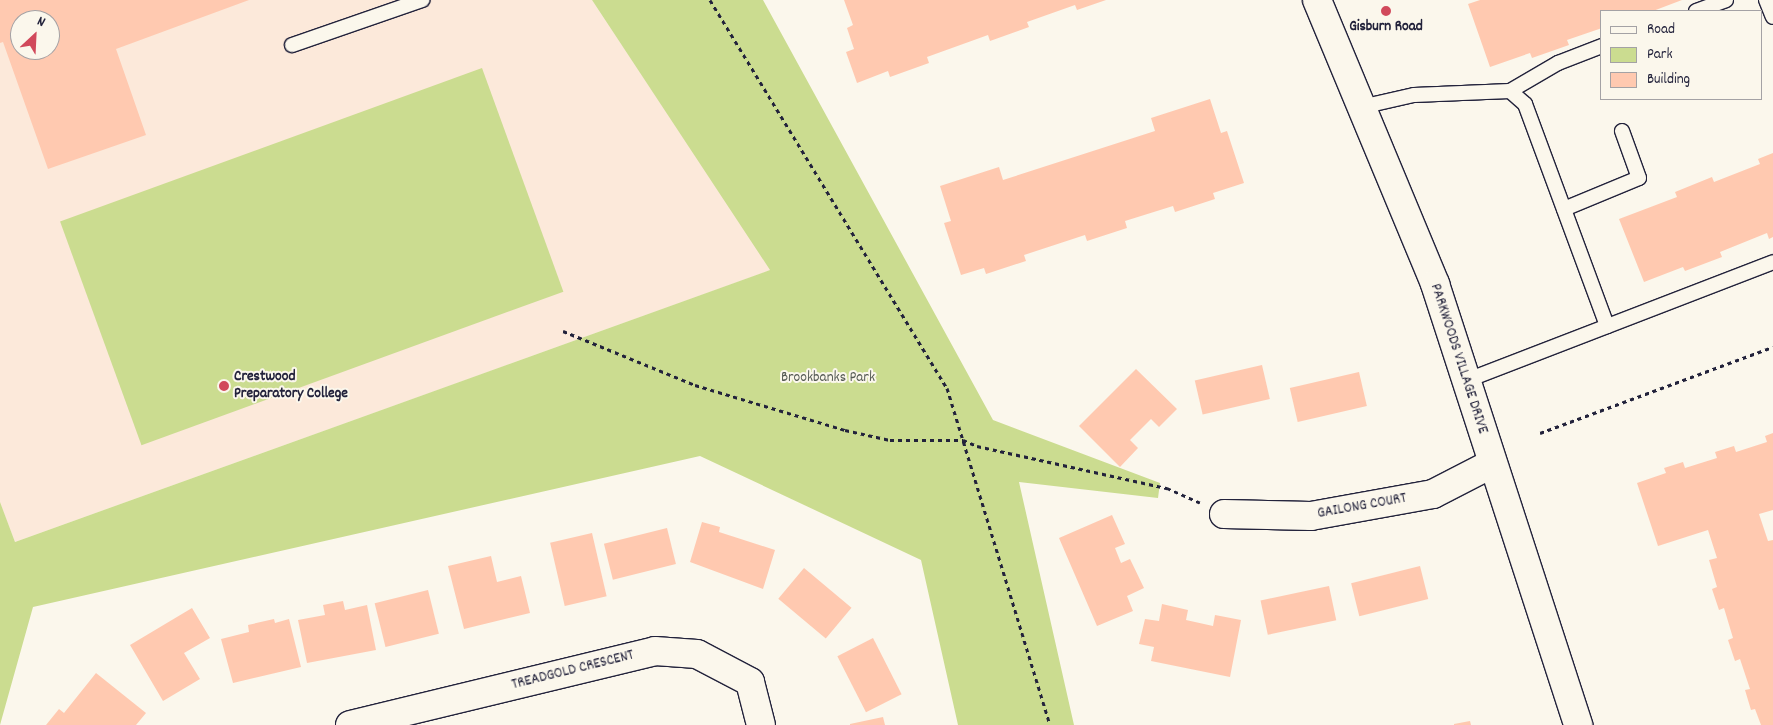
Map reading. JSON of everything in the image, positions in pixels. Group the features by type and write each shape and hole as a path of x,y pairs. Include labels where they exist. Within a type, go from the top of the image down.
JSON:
{"main road":[{"name":"PARKWOODS VILLAGE DRIVE","path":"1317,0 1435,284 1491,464 1578,725"},
{"name":"GAILONG COURT","path":"1224,514 1312,516 1424,496 1491,464"},
{"name":"TREADGOLD CRESCENT","path":"350,725 655,651 697,654 750,682 761,725"}],"lane":[{"path":"292,45 422,0"},
{"path":"1699,10 1726,0"},
{"path":"1766,0 1773,17"},
{"path":"1361,107 1414,95 1510,91 1558,63 1600,47"},
{"path":"1510,91 1525,104 1607,326"},
{"path":"1564,209 1639,178 1622,131"},
{"path":"1465,381 1773,262"}],"path":[{"path":"710,0 940,374 952,400 1050,725"},
{"path":"563,331 695,385 845,430 890,440 963,440 977,446 1167,488 1224,514"},
{"path":"1540,433 1773,347"}],"shaded area":[{"name":"Crestwood Preparatory College","path":"0,0 592,0 771,270 15,542 0,503"}],"green space":[{"name":"Brookbanks Park","path":"592,0 763,0 993,420 1160,483 1158,498 1019,482 1074,725 958,725 921,560 700,456 33,607 0,725 0,502 15,542 770,270"},
{"path":"482,68 563,292 141,445 60,222"}],"building":[{"path":"0,0 249,0 116,49 146,135 48,169 3,42 0,43"},
{"path":"844,0 1106,0 1077,10 1075,5 1027,22 1029,27 990,41 988,35 927,57 929,63 890,77 888,71 857,83 846,52 854,49 847,28 853,25"},
{"path":"1480,0 1682,0 1656,10 1600,10 1600,29 1567,40 1569,45 1532,58 1530,53 1490,67 1468,4"},
{"path":"1210,99 1221,133 1227,131 1244,183 1213,193 1215,199 1175,212 1173,206 1125,221 1127,228 1087,241 1085,235 1024,255 1026,261 986,274 984,268 961,275 944,223 951,221 940,186 999,167 1003,180 1155,131 1151,118"},
{"path":"1773,153 1773,237 1769,239 1767,233 1720,252 1722,257 1685,271 1683,267 1644,282 1619,219 1677,197 1675,192 1712,177 1714,182 1760,164 1758,159"},
{"path":"1262,365 1270,399 1203,415 1195,381"},
{"path":"1136,369 1177,409 1159,427 1151,419 1130,440 1138,448 1120,467 1079,426"},
{"path":"1359,372 1367,406 1298,422 1290,388"},
{"path":"1773,433 1773,510 1759,514 1768,541 1773,540 1773,725 1761,725 1755,709 1751,710 1745,690 1750,689 1740,659 1735,661 1728,640 1733,638 1724,608 1719,610 1712,589 1717,587 1709,560 1717,558 1708,530 1658,546 1637,483 1666,473 1664,468 1683,462 1685,468 1717,458 1715,452 1734,446 1736,452 1767,442 1765,436"},
{"path":"1112,515 1125,544 1115,548 1121,563 1130,559 1144,588 1127,596 1133,611 1097,626 1059,538"},
{"path":"702,522 720,527 719,532 775,550 763,589 690,562"},
{"path":"667,528 676,564 613,580 604,544"},
{"path":"592,533 607,596 565,606 550,543"},
{"path":"491,556 497,582 521,576 530,613 464,629 448,566"},
{"path":"1420,566 1428,599 1359,616 1351,583"},
{"path":"804,568 851,608 826,638 778,599"},
{"path":"1329,586 1336,620 1268,635 1261,601"},
{"path":"428,590 439,634 386,647 375,603"},
{"path":"343,601 345,610 367,605 376,650 307,663 298,620 325,615 323,605"},
{"path":"1162,604 1188,610 1186,620 1213,626 1215,615 1241,620 1230,677 1151,661 1154,647 1139,644 1145,619 1159,621"},
{"path":"192,608 210,638 184,653 200,679 163,701 130,645"},
{"path":"274,619 275,623 289,619 301,667 233,683 221,639 249,632 248,625"},
{"path":"873,638 902,694 866,712 837,656"},
{"path":"96,673 146,713 136,725 46,725 59,709 64,713"},
{"path":"883,717 885,725 850,725 850,724"},
{"path":"1470,721 1471,725 1454,725 1454,724"}],"place":[{"name":"Gisburn Road","path":"1386,11"},
{"name":"Crestwood Preparatory College","path":"224,386"}]}
